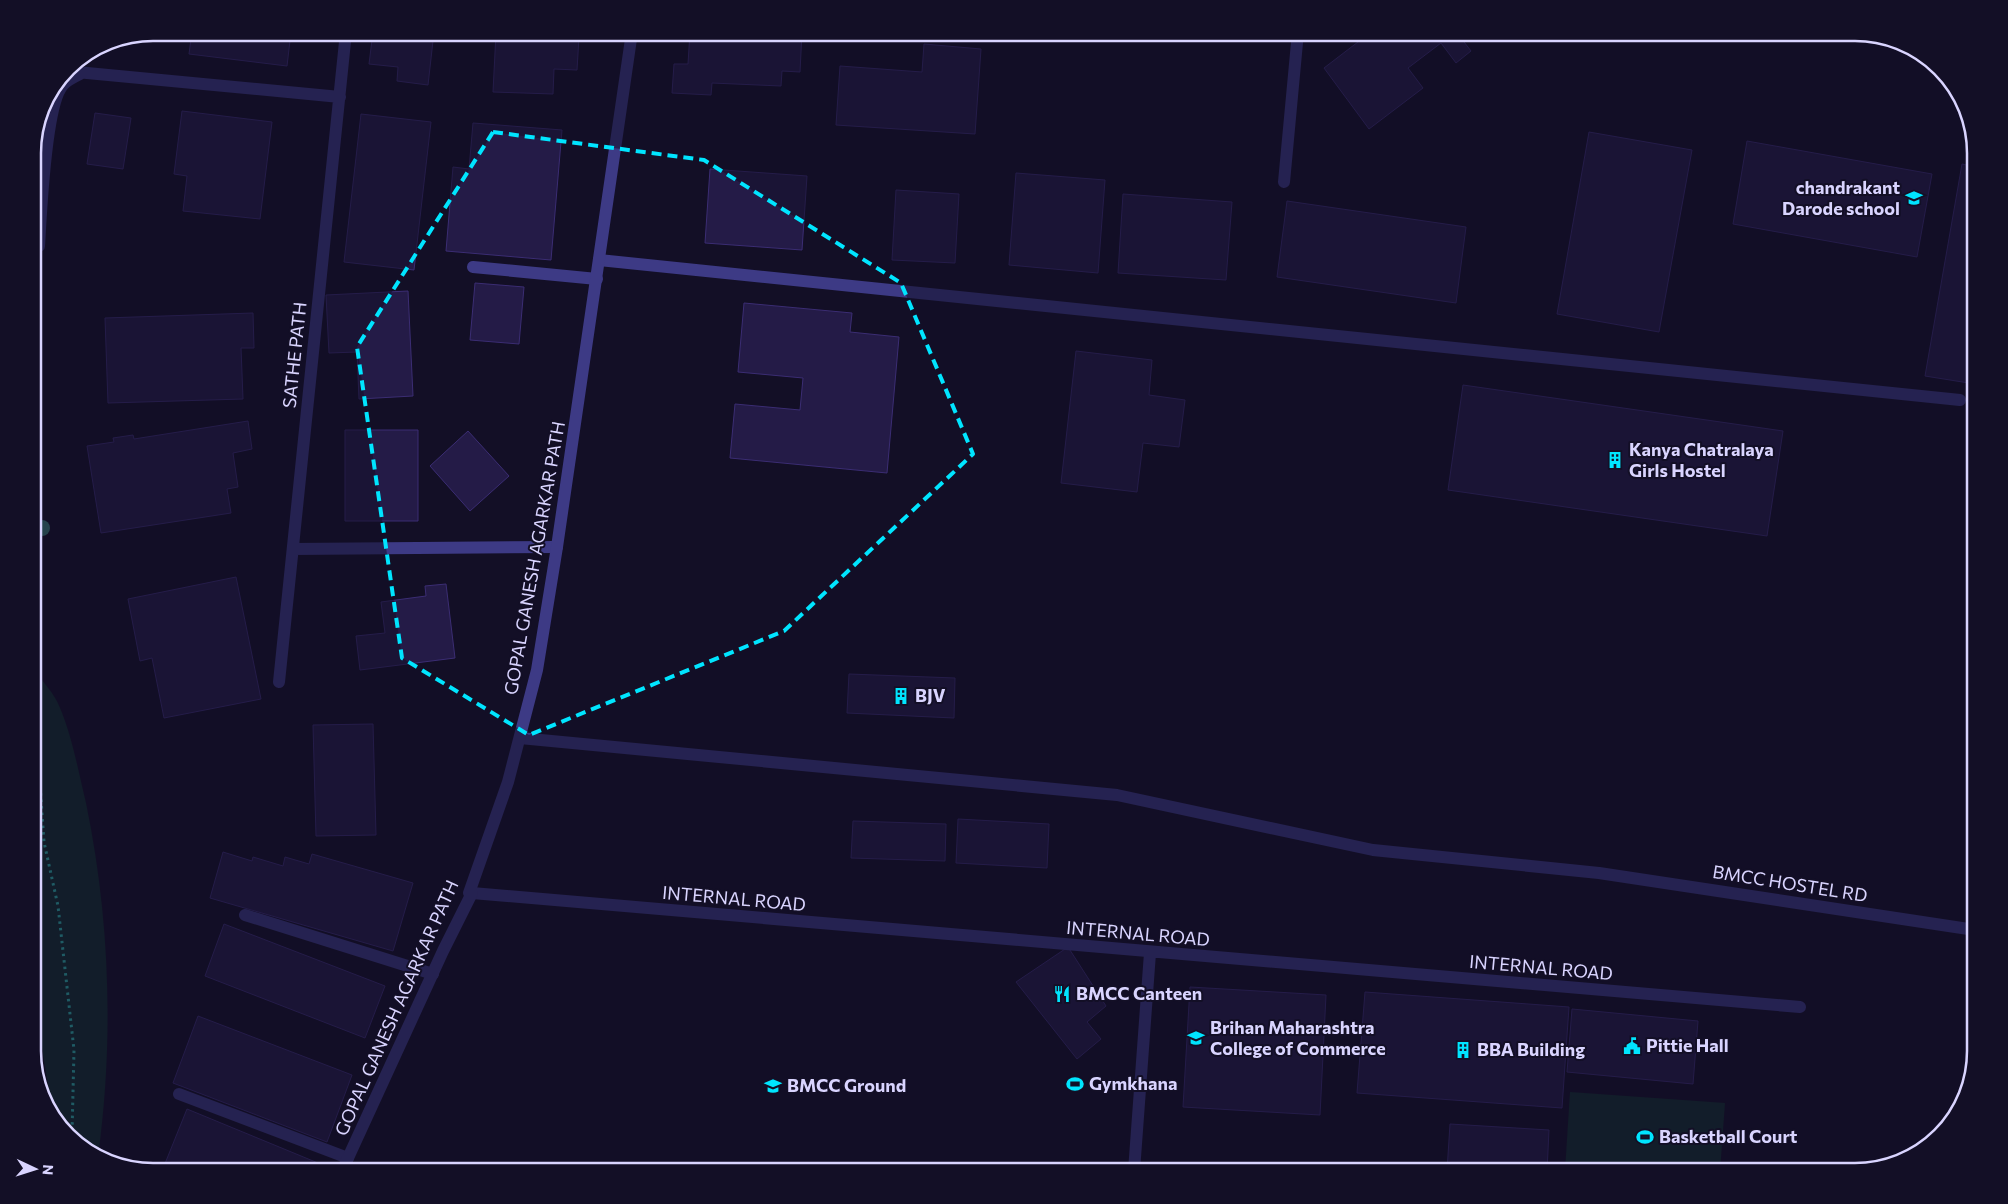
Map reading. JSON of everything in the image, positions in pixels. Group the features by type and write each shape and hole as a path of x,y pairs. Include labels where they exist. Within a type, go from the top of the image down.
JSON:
{"street":[{"name":"SATHE PATH","path":"279,682 345,41"},
{"name":"GOPAL GANESH AGARKAR PATH","path":"346,1163 472,893 470,893 508,782 520,738 537,670 558,548 631,41"},
{"path":"1284,182 1297,41"},
{"path":"76,72 340,98"},
{"path":"65,84 82,73"},
{"path":"41,217 45,159 53,104"},
{"path":"599,260 1960,400"},
{"path":"473,267 596,279"},
{"path":"293,549 558,548"},
{"name":"BMCC HOSTEL RD","path":"520,738 1117,795 1373,850 1599,873 1967,929"},
{"name":"INTERNAL ROAD","path":"472,893 1150,953 1800,1007"},
{"path":"245,915 433,974"},
{"path":"1135,1163 1150,953"},
{"path":"179,1094 348,1158"}],"path":[{"path":"41,798 44,842 58,906 74,1050 72,1128"}],"highlighted area":[{"path":"493,132 704,160 901,283 973,454 784,631 529,735 402,658 357,347"}],"green space":[{"path":"41,679 60,708 75,755 86,803 100,891 105,935 108,1024 99,1149 85,1140 69,1125 60,1113 49,1092 41,1042"},
{"name":"Basketball Court","path":"1570,1092 1725,1103 1721,1163 1566,1163"}],"building":[{"path":"191,41 290,41 287,66 189,54"},
{"path":"372,41 433,41 428,85 397,81 398,67 369,64"},
{"path":"496,41 579,41 577,70 554,69 553,94 493,92"},
{"path":"689,41 802,41 800,72 782,71 781,86 712,83 711,95 672,93 674,64 688,64"},
{"path":"1359,41 1463,41 1471,51 1456,63 1441,43 1408,68 1423,88 1369,129 1324,68"},
{"path":"924,44 981,49 975,134 836,125 840,66 922,72"},
{"path":"182,111 272,122 260,219 183,211 187,176 174,174"},
{"path":"95,113 131,118 123,169 87,164"},
{"path":"361,114 431,122 414,270 344,262"},
{"path":"473,123 562,130 551,260 446,251 453,167 469,169"},
{"path":"1589,132 1692,150 1659,332 1557,314"},
{"name":"chandrakant Darode school","path":"1747,141 1932,174 1917,257 1733,224"},
{"path":"1962,164 1967,165 1967,383 1925,376"},
{"path":"710,169 807,176 802,250 705,243"},
{"path":"1016,173 1105,180 1098,273 1009,265"},
{"path":"896,190 959,194 955,263 892,260"},
{"path":"1123,194 1232,202 1226,280 1118,273"},
{"path":"1287,201 1466,227 1456,303 1277,277"},
{"path":"475,283 524,287 519,344 470,340"},
{"path":"408,291 413,396 359,399 357,352 329,353 326,295"},
{"path":"744,303 852,313 850,332 899,337 887,473 730,458 735,404 800,410 803,378 738,372"},
{"path":"253,313 254,348 241,348 243,399 108,403 105,318"},
{"path":"1076,351 1152,360 1149,395 1185,400 1179,447 1143,443 1137,492 1061,483"},
{"name":"Kanya Chatralaya Girls Hostel","path":"1463,385 1783,431 1767,536 1448,490"},
{"path":"248,421 252,449 233,453 238,487 227,489 231,513 101,533 87,446 114,442 113,438 133,435 134,439"},
{"path":"345,430 418,430 418,521 345,521"},
{"path":"468,431 509,476 470,511 430,466"},
{"path":"236,577 261,699 164,718 152,658 140,661 128,599"},
{"path":"446,584 455,658 360,670 356,636 385,633 381,602 426,596 425,586"},
{"name":"BJV","path":"849,674 955,678 954,718 847,713"},
{"path":"373,724 376,835 316,836 313,725"},
{"path":"958,819 1049,824 1047,868 956,863"},
{"path":"853,821 946,824 945,861 851,858"},
{"path":"223,852 252,861 253,857 283,866 285,857 309,864 312,854 413,883 393,951 210,898"},
{"path":"224,924 385,986 365,1038 205,976"},
{"name":"BMCC Canteen","path":"1068,947 1106,1006 1087,1022 1101,1039 1077,1059 1016,982"},
{"path":"1190,987 1326,995 1320,1115 1183,1107"},
{"name":"BBA Building","path":"1365,992 1569,1007 1562,1108 1357,1093"},
{"name":"Pittie Hall","path":"1572,1009 1698,1021 1693,1084 1567,1072"},
{"path":"198,1016 352,1075 327,1142 173,1083"},
{"path":"187,1109 318,1163 165,1163"},
{"path":"1450,1124 1549,1130 1547,1163 1448,1163"}],"place":[{"name":"chandrakant Darode school","path":"1914,198"},
{"name":"Kanya Chatralaya Girls Hostel","path":"1615,460"},
{"name":"BJV","path":"901,696"},
{"name":"BMCC Canteen","path":"1062,994"},
{"name":"Brihan Maharashtra College of Commerce","path":"1196,1038"},
{"name":"Pittie Hall","path":"1632,1046"},
{"name":"BBA Building","path":"1463,1050"},
{"name":"Gymkhana","path":"1075,1084"},
{"name":"BMCC Ground","path":"773,1086"},
{"name":"Basketball Court","path":"1645,1137"}]}
